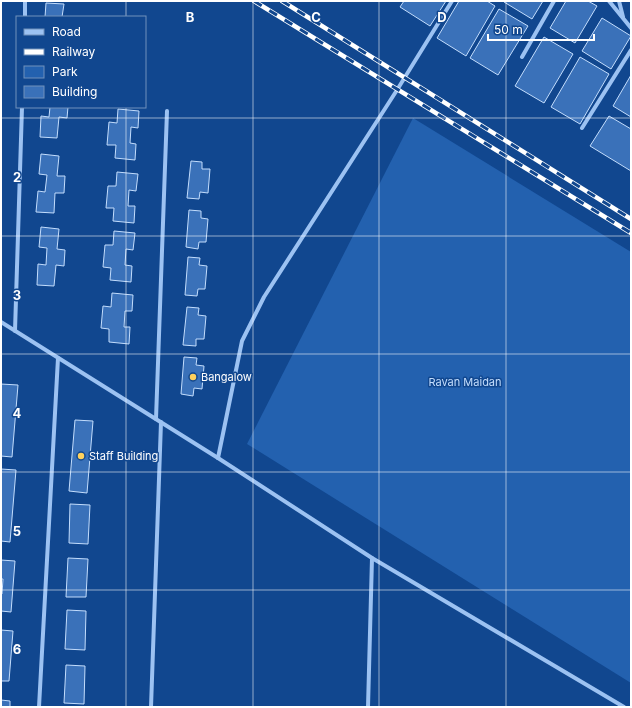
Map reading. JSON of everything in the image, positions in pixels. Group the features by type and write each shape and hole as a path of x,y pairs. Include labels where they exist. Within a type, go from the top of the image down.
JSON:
{"street":[{"path":"25,1 25,16"},
{"path":"218,458 242,341 264,297 401,84 452,1"},
{"path":"522,57 554,1"},
{"path":"608,1 631,28"},
{"path":"619,1 623,19"},
{"path":"582,128 631,50"},
{"path":"15,331 22,108"},
{"path":"156,419 167,110"},
{"path":"1,322 218,458 372,558 624,707"},
{"path":"39,707 58,358"},
{"path":"150,707 161,422"},
{"path":"368,707 372,558"}],"green space":[{"name":"Ravan Maidan","path":"413,118 631,252 631,683 247,444"}],"building":[{"path":"404,1 446,1 430,26 400,7"},
{"path":"459,1 487,1 495,6 466,56 437,38"},
{"path":"543,1 532,19 504,2"},
{"path":"566,1 588,1 597,6 575,43 550,28"},
{"path":"46,3 64,4 62,16 45,16"},
{"path":"499,9 528,26 498,75 470,58"},
{"path":"602,18 631,36 611,69 582,51"},
{"path":"544,37 573,54 544,103 515,86"},
{"path":"580,57 609,74 580,124 551,107"},
{"path":"631,75 631,117 613,106"},
{"path":"50,108 68,108 67,118 59,117 57,138 40,137 41,116 49,117"},
{"path":"118,109 139,111 138,128 131,127 130,143 136,144 135,160 115,158 116,145 107,145 109,122 117,123"},
{"path":"609,116 631,129 631,171 590,146"},
{"path":"41,154 59,156 57,176 65,176 64,193 55,193 54,213 36,212 38,191 45,192 47,175 39,174"},
{"path":"191,161 202,162 202,169 210,169 208,193 200,192 199,199 187,198"},
{"path":"117,172 138,174 136,191 129,190 128,206 135,206 134,223 113,221 114,208 106,208 108,186 116,186"},
{"path":"189,210 201,211 201,218 208,219 206,242 199,242 198,249 186,247"},
{"path":"41,227 59,229 57,249 65,250 64,266 56,265 54,286 37,285 38,264 46,265 47,248 39,247"},
{"path":"114,231 135,233 133,250 126,249 125,265 132,266 131,282 110,280 111,268 103,267 105,245 113,245"},
{"path":"188,257 200,258 199,265 207,266 205,289 198,289 197,296 185,295"},
{"path":"112,293 133,295 132,311 125,311 124,327 130,327 129,344 109,342 109,329 101,328 103,306 111,307"},
{"name":"Bangalow","path":"187,307 199,308 198,315 206,316 204,339 196,339 196,346 183,345"},
{"name":"Bangalow","path":"184,357 197,358 196,365 204,366 202,389 194,388 193,396 181,394"},
{"path":"1,384 18,385 12,457 1,456"},
{"name":"Staff Building","path":"75,420 93,421 87,493 69,491"},
{"path":"1,469 16,470 10,542 1,541"},
{"path":"70,504 90,505 88,544 69,543"},
{"path":"68,558 88,559 86,597 66,597"},
{"path":"1,560 15,561 11,612 1,611 3,579 1,579"},
{"path":"67,610 86,611 85,650 65,649"},
{"path":"1,630 13,631 9,681 1,681"},
{"path":"66,665 85,666 84,704 64,703"},
{"path":"1,700 10,701 10,707 1,707"}],"railway":[{"path":"254,1 631,233"},
{"path":"282,1 631,219"}],"place":[{"name":"Bangalow","path":"193,377"},
{"name":"Staff Building","path":"81,456"}]}
